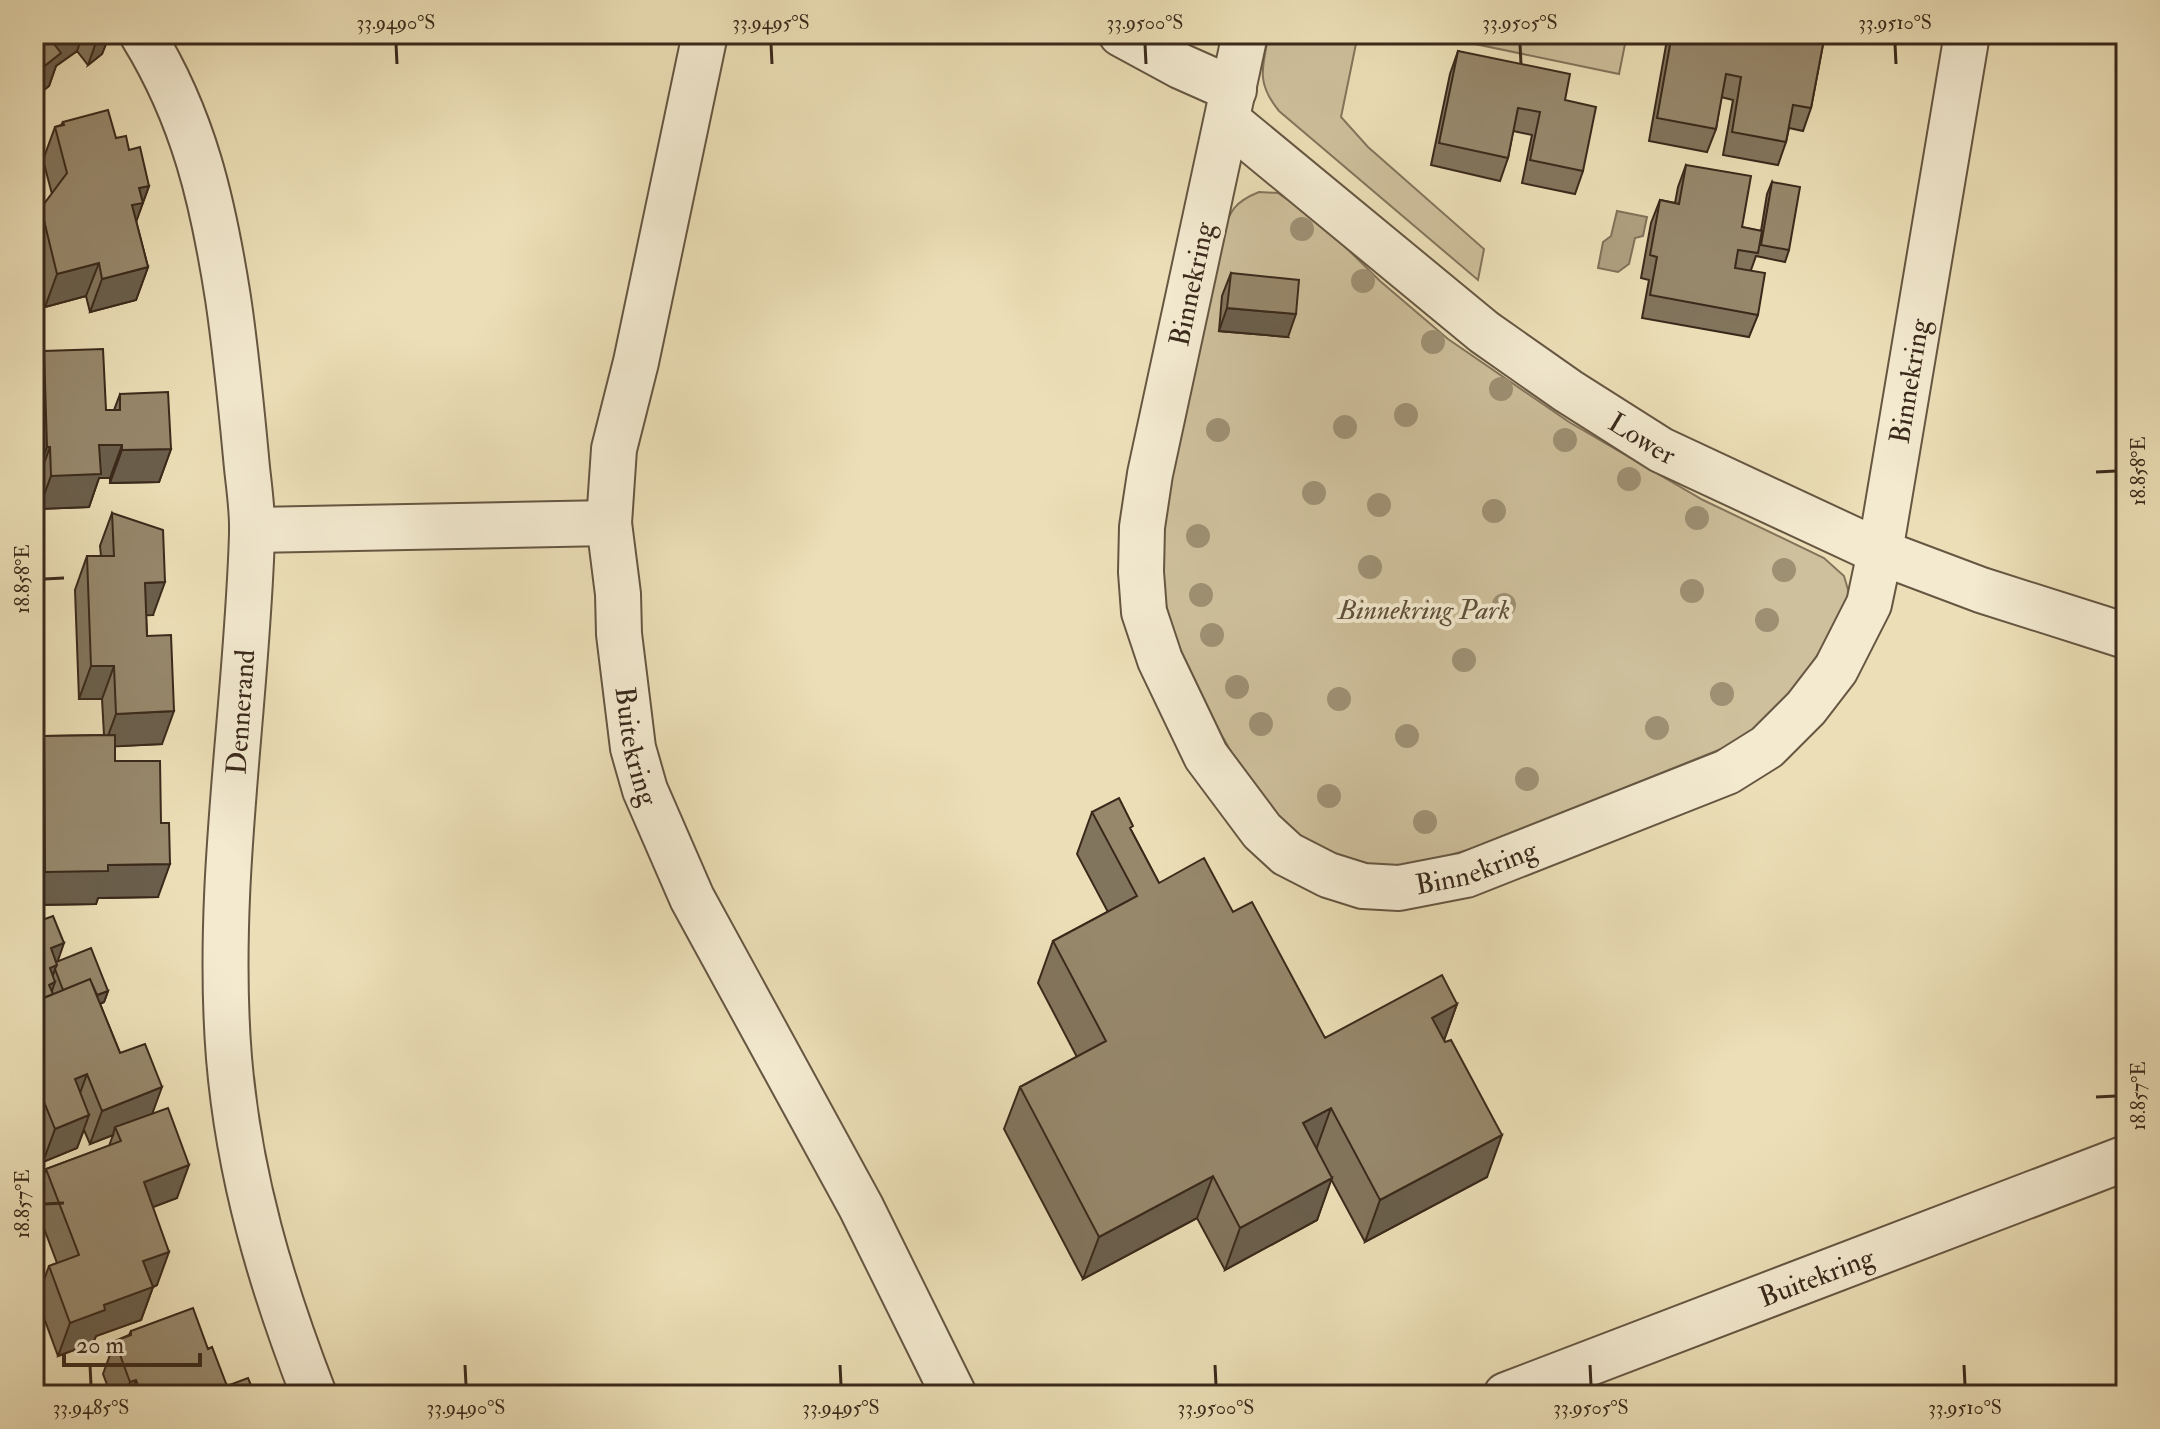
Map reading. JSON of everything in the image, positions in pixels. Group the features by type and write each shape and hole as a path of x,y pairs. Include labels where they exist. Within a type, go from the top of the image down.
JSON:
{"street":[{"name":"Dennerand","path":"142,34 165,71 202,165 214,217 238,365 252,530 230,859 227,931 229,1054 242,1157 261,1246 314,1395"},
{"name":"Buitekring","path":"705,34 636,362 614,449 609,523 633,748 650,803 692,898 861,1207 954,1395"},
{"name":"Lower","path":"1121,34 1180,66 1230,105 1484,332 1568,391 1661,450 1880,552 1981,590 2126,636"},
{"name":"Binnekring","path":"1245,34 1150,474 1142,527 1144,612 1160,660 1206,756 1262,831 1287,854 1328,875 1363,886 1399,888 1466,875 1727,772 1767,747 1806,708 1836,669 1869,604 1880,552 1967,34"},
{"path":"252,530 609,523"},
{"name":"Buitekring","path":"1506,1395 2126,1158"}],"green space":[{"path":"1269,34 1358,34 1341,117 1368,147 1484,249 1478,280 1279,111 1264,83 1264,56"},
{"path":"1427,34 1627,34 1619,74"},
{"name":"Binnekring Park","path":"1259,192 1278,193 1321,223 1380,281 1448,339 1569,422 1703,500 1824,558 1844,576 1849,593 1845,609 1794,694 1746,739 1474,848 1424,863 1382,868 1332,853 1301,838 1254,792 1221,734 1173,634 1161,583 1159,540 1221,236 1234,208"}],"shaded area":[{"path":"1617,211 1647,217 1643,236 1635,238 1629,264 1618,272 1598,268 1603,242 1611,236"}],"building":[{"path":"34,34 67,34 54,44 61,53 42,68 34,60"},
{"path":"1672,34 1825,34 1811,108 1793,105 1786,142 1732,132 1741,77 1726,74 1716,129 1657,118"},
{"path":"1458,51 1570,74 1565,100 1596,107 1583,171 1530,160 1540,112 1518,108 1508,158 1439,143"},
{"path":"108,110 116,138 126,136 129,150 140,147 149,186 139,188 143,203 132,205 148,267 102,279 99,263 57,274 41,208 67,173 55,127"},
{"path":"1686,165 1751,176 1742,227 1762,231 1758,253 1738,250 1735,268 1765,273 1758,315 1650,295 1657,257 1650,255 1660,200 1679,204"},
{"path":"1772,182 1800,187 1789,250 1761,245"},
{"path":"1231,273 1299,280 1296,314 1227,308"},
{"path":"103,349 106,410 120,410 120,394 168,392 171,449 122,450 122,445 99,445 101,474 51,476 44,351"},
{"path":"112,513 163,530 165,582 145,583 147,636 171,635 174,711 116,714 114,666 91,666 87,556 114,556"},
{"path":"115,735 115,761 160,761 161,823 169,823 170,864 108,865 108,871 45,872 44,736"},
{"path":"1119,798 1133,826 1130,828 1159,883 1204,858 1233,912 1252,902 1325,1038 1442,975 1457,1004 1432,1018 1445,1042 1451,1040 1502,1135 1380,1200 1331,1108 1303,1123 1332,1178 1240,1228 1213,1176 1099,1237 1020,1087 1106,1041 1053,941 1137,896 1092,812"},
{"path":"53,916 64,943 51,948 57,965 50,968 55,982 49,985 53,994 34,1002 34,923"},
{"path":"91,948 108,991 97,995 90,979 63,990 55,969 56,962"},
{"path":"90,979 120,1053 145,1044 162,1087 102,1111 87,1074 75,1079 89,1115 55,1129 34,1077 34,1002"},
{"path":"168,1108 189,1165 144,1182 169,1252 143,1261 153,1287 104,1305 105,1310 70,1323 49,1266 79,1255 46,1169 121,1141 115,1127"},
{"path":"193,1308 208,1349 212,1347 227,1386 248,1378 255,1395 142,1395 136,1380 130,1382 115,1341 131,1335 131,1331"}]}
